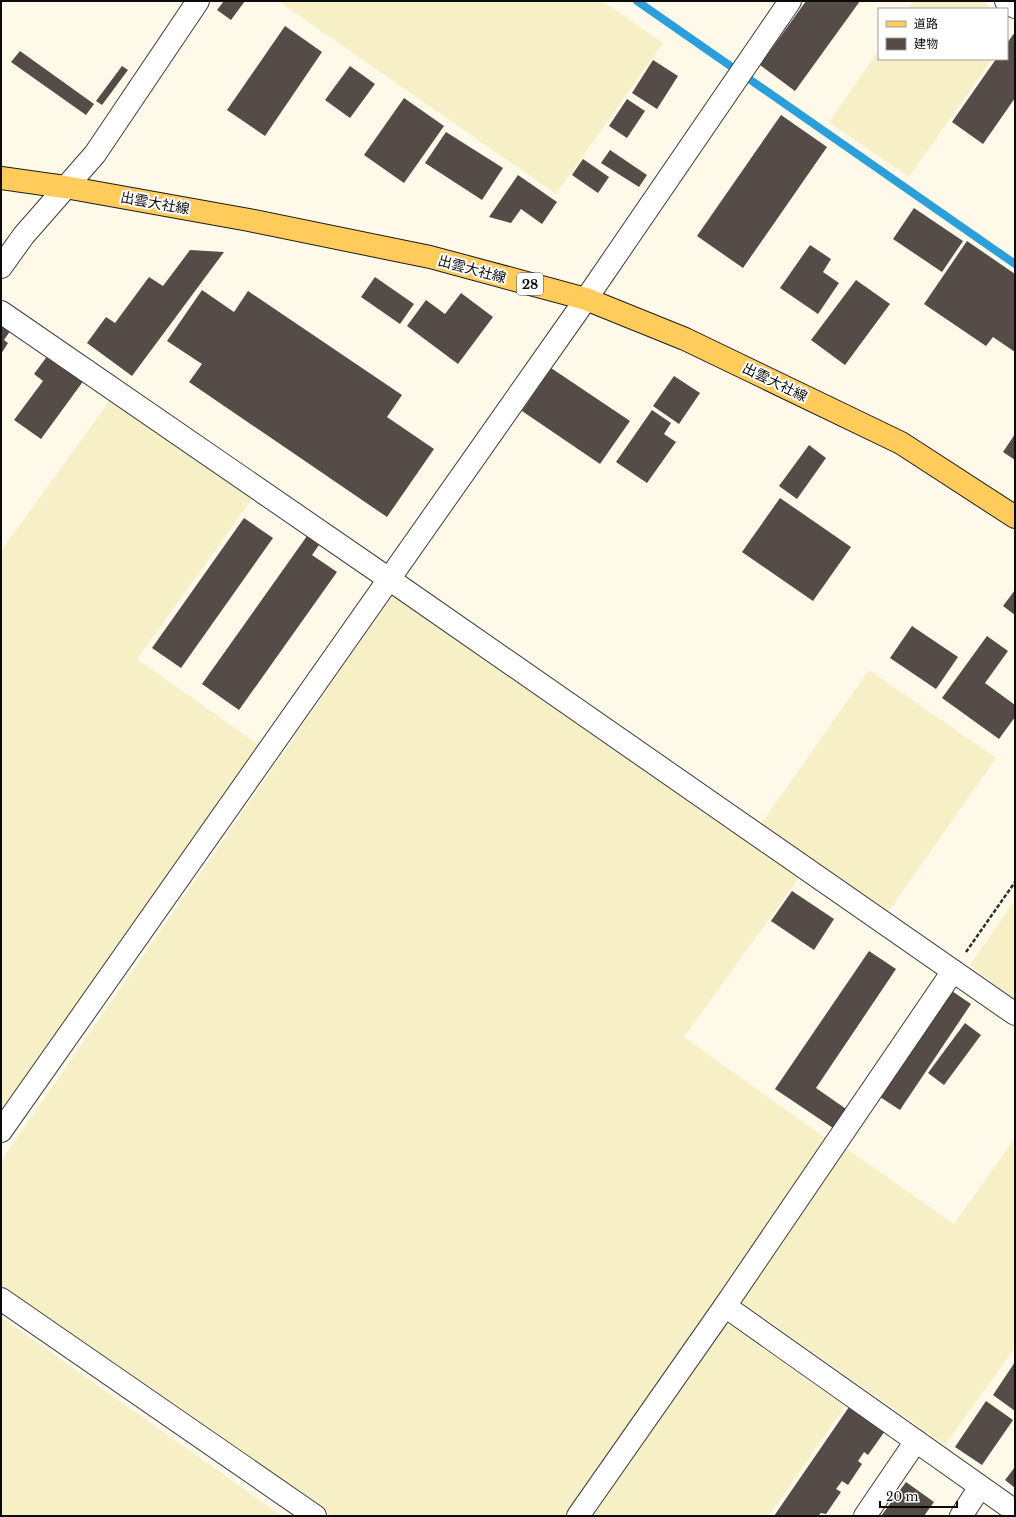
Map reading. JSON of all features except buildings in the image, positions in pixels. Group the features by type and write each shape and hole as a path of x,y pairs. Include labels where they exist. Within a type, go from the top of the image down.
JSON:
{"main road":[{"name":"出雲大社線","path":"1,178 65,187 249,220 430,257 586,299 685,339 901,443 1015,517"}],"street":[{"path":"1,267 24,235 95,154 198,1"},
{"path":"1,1131 586,299 790,1"},
{"path":"1006,1 1015,7"},
{"path":"1,312 389,579 1015,1014"},
{"path":"578,1516 725,1306 953,971"},
{"path":"1,1299 315,1516"},
{"path":"725,1306 1015,1511"},
{"path":"864,1516 916,1441"},
{"path":"961,1516 980,1487"}],"path":[{"path":"953,971 1015,882"}],"shaded area":[{"path":"278,1 602,1 663,43 556,194"},
{"path":"913,1 982,1 992,8 908,8"},
{"path":"878,51 878,60 991,60 909,177 829,122"},
{"path":"113,396 255,495 137,659 259,745 1,1117 1,551"},
{"path":"394,593 800,876 684,1037 828,1140 568,1516 332,1516 1,1285 1,1161"},
{"path":"869,670 996,758 888,912 761,824"},
{"path":"1015,900 1015,1001 970,965"},
{"path":"1015,1138 1015,1348 945,1445 737,1299 844,1147 954,1224"},
{"path":"1,1317 282,1516 1,1516"},
{"path":"726,1322 845,1406 769,1516 592,1516"}],"waterway":[{"path":"637,1 1015,264"}]}
